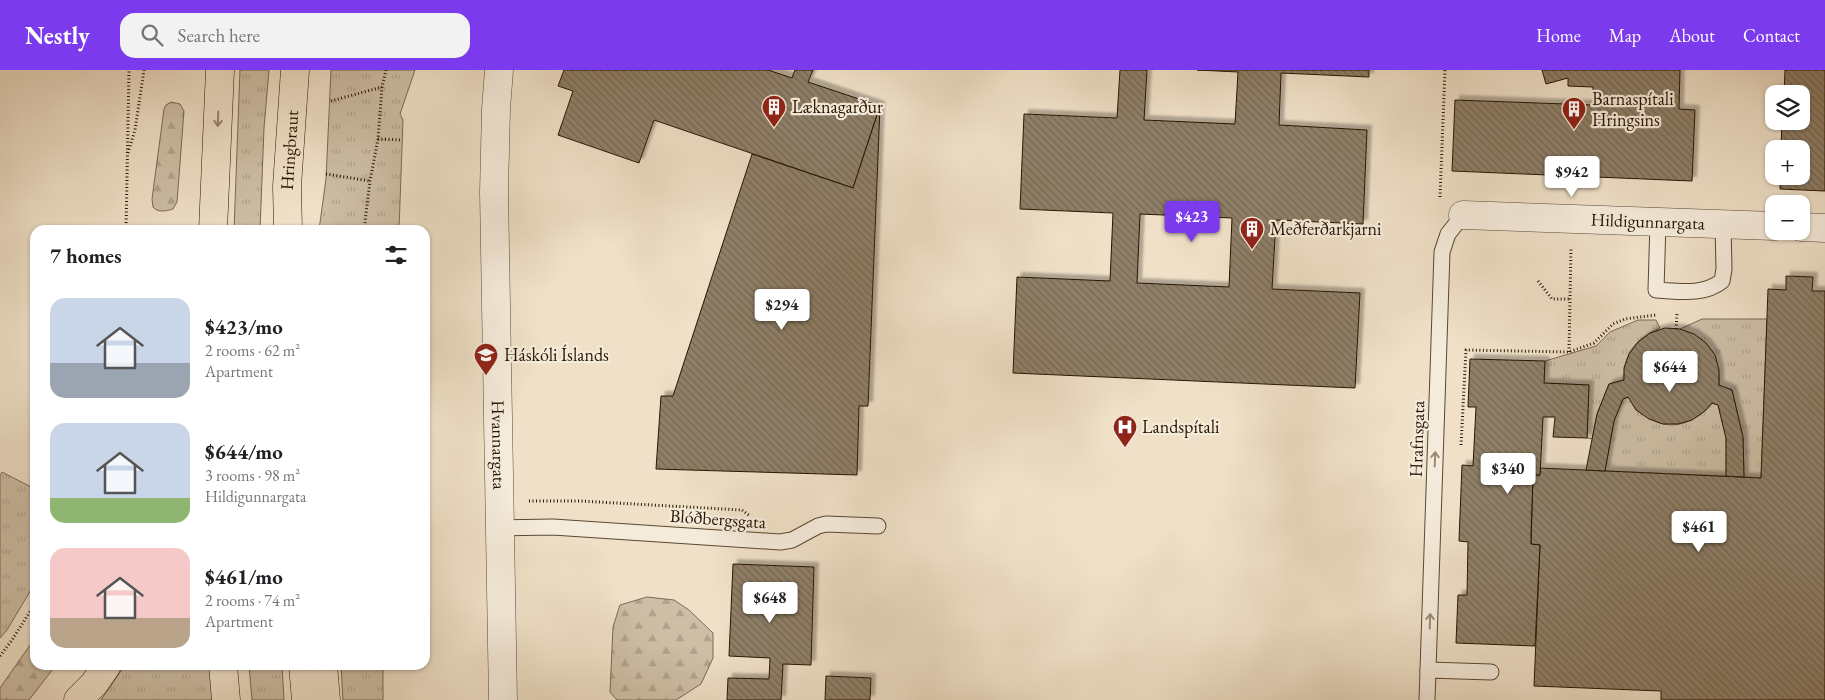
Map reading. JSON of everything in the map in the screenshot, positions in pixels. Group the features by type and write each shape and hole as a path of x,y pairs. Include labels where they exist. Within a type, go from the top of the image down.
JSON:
{"main road":[{"path":"213,225 220,70"},
{"name":"Hringbraut","path":"288,225 287,186 295,70"},
{"path":"78,700 94,684 104,670"},
{"path":"224,670 226,700"},
{"path":"303,670 306,700"},
{"path":"323,670 326,700"}],"street":[{"name":"Hvannargata","path":"499,70 496,109 494,202 503,700"},
{"name":"Hildigunnargata","path":"1463,215 1765,226"},
{"path":"1810,227 1825,228"}],"lane":[{"name":"Hrafnsgata","path":"1427,700 1442,252 1448,234 1463,215"},
{"path":"1658,222 1656,290 1700,292 1714,288 1722,281 1724,269 1723,224"},
{"name":"Blóðbergsgata","path":"500,528 553,527 780,542 792,540 818,526 826,524 878,526"},
{"path":"1428,670 1491,672"}],"path":[{"path":"126,225 129,70"},
{"path":"127,157 135,130 144,70"},
{"path":"365,225 378,139 382,87 386,70"},
{"path":"1440,199 1445,70"},
{"path":"331,101 382,87"},
{"path":"378,139 402,140"},
{"path":"326,174 370,181"},
{"path":"1568,352 1571,254"},
{"path":"1538,281 1552,299 1570,299"},
{"path":"1668,314 1676,314"},
{"path":"1460,449 1466,350 1568,352 1594,342 1613,324 1625,319 1643,315 1660,315"},
{"path":"541,502 580,501 742,510 752,518 745,540"},
{"path":"0,656 30,612"}],"green space":[{"path":"240,70 269,70 264,128 260,225 234,225"},
{"path":"331,70 415,70 400,114 403,120 399,225 320,225 326,179"},
{"path":"171,102 180,104 184,111 177,202 173,209 160,211 153,207 152,199 164,109"},
{"path":"1702,319 1767,319 1761,478 1744,477 1743,437 1732,390 1719,385 1719,374 1714,356 1705,343 1680,329"},
{"path":"1638,320 1656,320 1660,328 1644,337 1633,348 1626,362 1624,380 1609,384 1597,414 1592,439 1587,438 1589,385 1544,383 1545,361 1596,346 1610,332"},
{"path":"1628,397 1647,417 1668,425 1680,424 1691,420 1712,403 1718,405 1726,438 1726,476 1605,471 1614,421 1623,399"},
{"path":"2,472 30,486 30,591 7,630 0,638 0,476"},
{"path":"647,597 674,600 689,610 713,633 713,658 701,684 676,700 617,700 610,692 613,627 620,605"},
{"path":"30,645 30,670 52,670 29,700 0,700 0,688"},
{"path":"122,670 210,670 213,700 101,700"},
{"path":"249,670 282,670 284,700 252,700"},
{"path":"341,670 383,670 383,700 343,700"}],"building":[{"name":"Læknagarður","path":"564,70 768,70 792,78 795,70 813,70 808,82 880,106 853,188 654,120 639,163 558,135 573,91 558,86"},
{"name":"Meðferðarkjarni","path":"1120,70 1147,70 1144,120 1235,124 1238,72 1197,70 1369,70 1369,77 1281,73 1279,125 1367,130 1363,224 1276,220 1272,289 1360,293 1355,388 1013,373 1017,277 1110,281 1113,213 1020,209 1024,114 1117,118","holes":["1140,214 1232,218 1229,287 1137,283"]},
{"name":"Barnaspítali Hringsins","path":"1542,70 1680,70 1679,109 1695,110 1692,181 1452,171 1455,100 1593,105 1593,87 1568,86 1568,78 1546,84"},
{"path":"1785,70 1825,70 1825,191 1780,189 1780,185 1810,185 1810,140 1781,140 1782,130 1810,130 1810,85 1784,85"},
{"path":"880,106 868,406 859,406 857,475 656,469 661,396 673,396 752,154 853,188"},
{"path":"1786,276 1813,277 1812,291 1825,291 1825,700 1661,700 1661,691 1534,686 1540,545 1531,544 1533,475 1540,475 1540,468 1761,478 1768,289 1786,290"},
{"path":"1665,328 1680,329 1694,334 1706,343 1715,355 1719,370 1719,385 1732,390 1743,437 1744,477 1726,476 1726,438 1718,405 1712,403 1705,411 1692,420 1678,424 1663,424 1649,419 1636,410 1628,397 1623,399 1614,421 1605,471 1586,470 1597,414 1609,384 1624,380 1624,368 1629,354 1638,342 1650,333"},
{"path":"1470,359 1545,361 1544,383 1589,385 1587,438 1553,437 1555,417 1543,417 1540,475 1533,475 1531,544 1540,545 1535,646 1456,643 1458,595 1467,595 1468,542 1459,541 1462,465 1473,466 1476,407 1468,407"},
{"path":"733,564 814,567 811,665 783,664 781,700 727,700 728,678 769,679 770,658 729,656"},
{"path":"826,676 871,678 870,700 825,700"}],"place":[{"name":"Læknagarður","path":"774,128"},
{"name":"Barnaspítali Hringsins","path":"1574,130"},
{"name":"Meðferðarkjarni","path":"1252,250"},
{"name":"Háskóli Íslands","path":"486,376"},
{"name":"Landspítali","path":"1125,448"}]}
